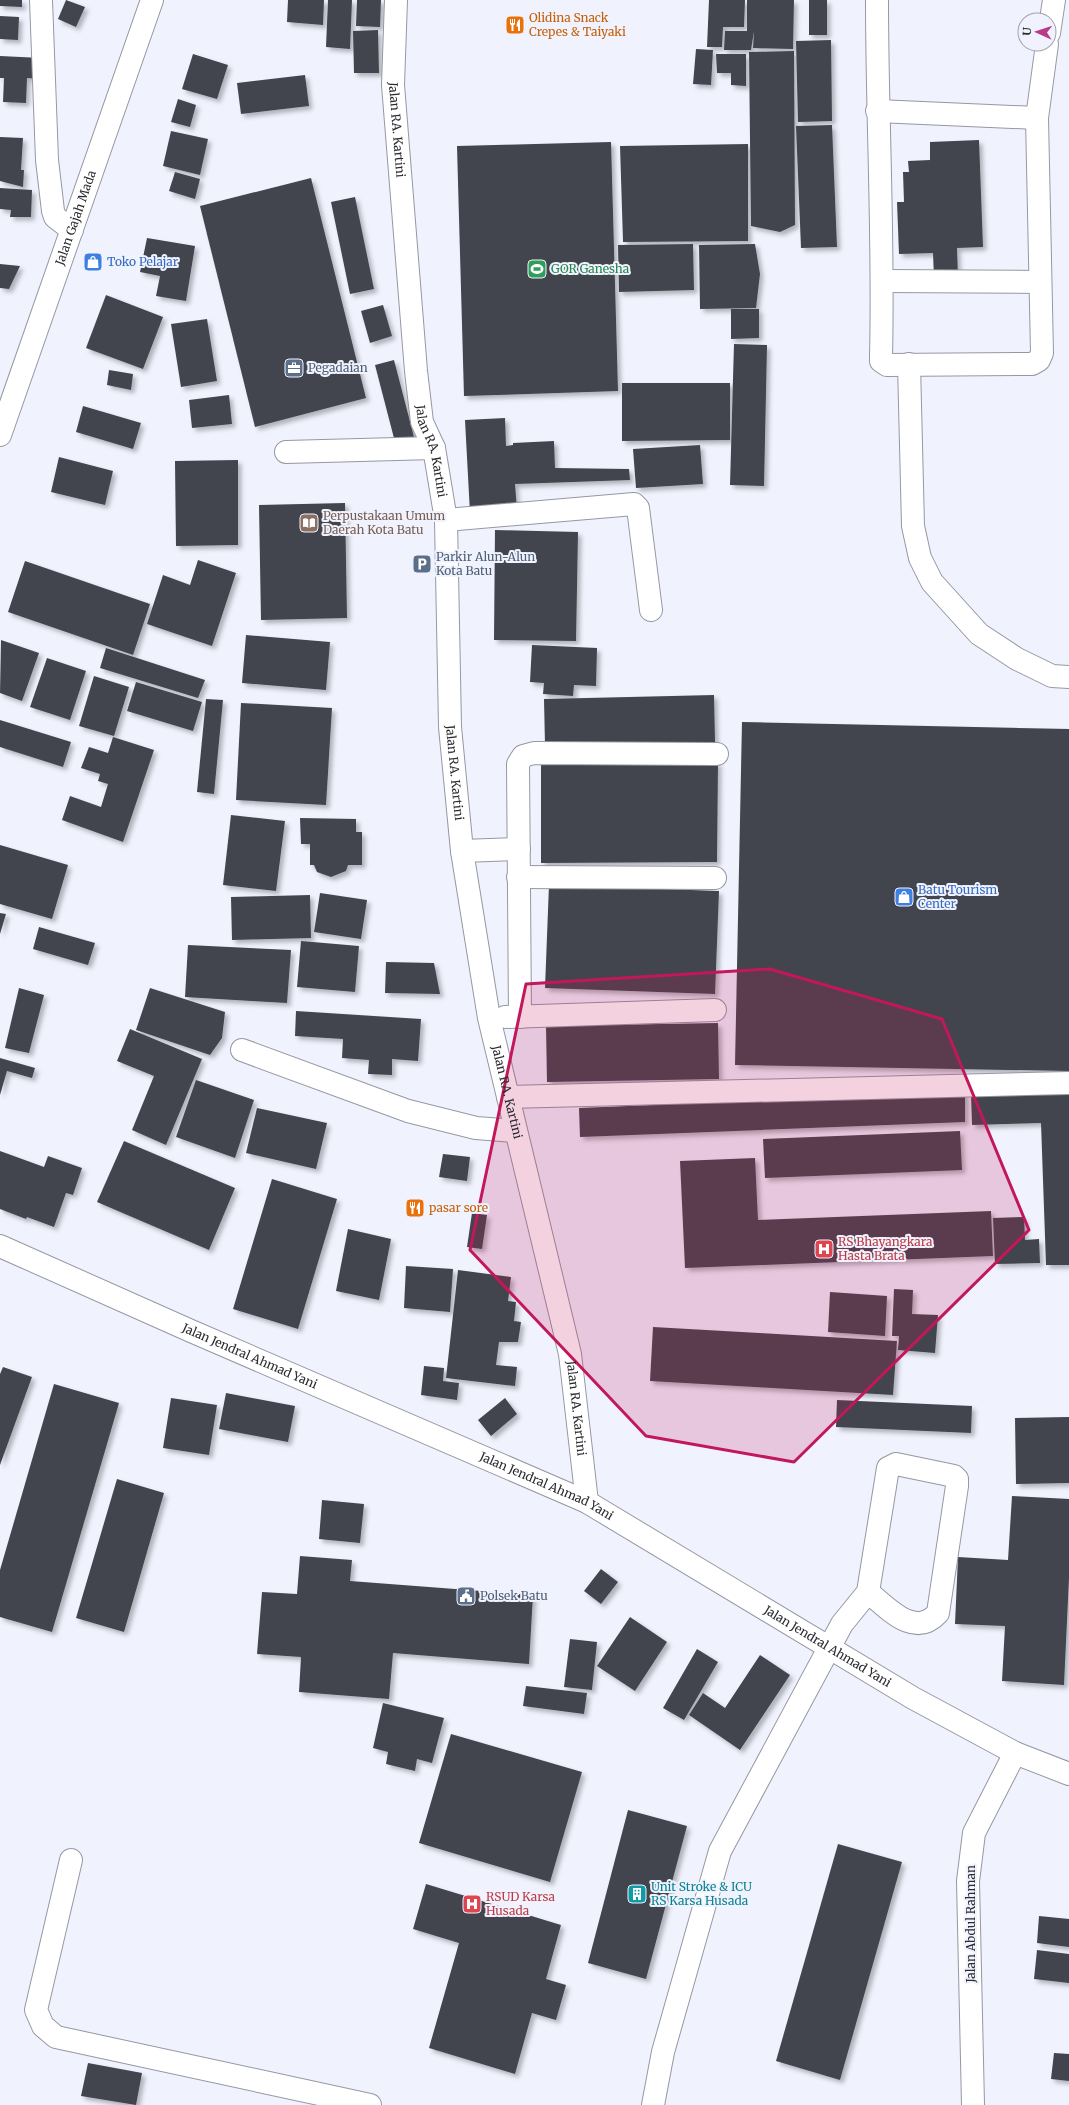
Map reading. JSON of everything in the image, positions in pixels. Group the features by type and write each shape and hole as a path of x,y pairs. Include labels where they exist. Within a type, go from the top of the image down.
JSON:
{"street":[{"path":"41,0 47,160 53,211 55,217 72,230"},
{"name":"Jalan Gajah Mada","path":"0,435 152,0"},
{"name":"Jalan RA. Kartini","path":"396,0 393,85 416,371 422,422 434,448 446,520 450,726 462,851 490,1018 515,1132 570,1354 587,1502"},
{"path":"877,0 877,111 883,281 881,362 887,365 1032,364 1039,360 1042,353 1037,118 1047,52"},
{"path":"1052,12 1054,0"},
{"path":"877,111 1037,118"},
{"path":"883,281 1040,282"},
{"path":"909,364 913,526 920,558 932,582 979,634 1024,663 1052,676 1069,677"},
{"path":"286,452 434,448"},
{"path":"446,520 634,504 638,508 651,610"},
{"path":"520,1017 518,764 523,756 534,753 717,754"},
{"path":"462,851 519,849"},
{"path":"518,877 715,878"},
{"path":"490,1018 715,1010"},
{"path":"242,1050 408,1111 476,1128 515,1132"},
{"path":"508,1097 1069,1083"},
{"name":"Jalan Jendral Ahmad Yani","path":"0,1246 191,1331 587,1502 913,1698 1015,1753 1069,1774"},
{"path":"653,2105 663,2052 720,1851 842,1624 868,1592 888,1468 896,1464 954,1476 957,1479 957,1486 938,1613 932,1619 924,1622 914,1624 905,1622 868,1592"},
{"name":"Jalan Abdul Rahman","path":"973,2105 968,1881 974,1833 1015,1753"},
{"path":"71,1860 36,2010 43,2026 56,2037 370,2105"}],"highlighted area":[{"path":"770,969 942,1019 1029,1230 794,1462 646,1436 470,1250 526,984"}],"building":[{"path":"0,0 22,0 22,7 0,6"},
{"path":"66,0 85,7 76,27 58,19"},
{"path":"288,0 324,0 323,25 287,22"},
{"path":"328,0 352,0 350,49 326,47"},
{"path":"357,0 381,0 380,27 356,26"},
{"path":"709,0 745,0 744,27 723,27 722,47 707,47"},
{"path":"747,0 794,0 793,49 753,48 754,31 751,50 724,50 725,31 747,31"},
{"path":"809,0 827,0 827,35 809,35"},
{"path":"0,16 19,17 18,40 0,39"},
{"path":"378,30 379,73 354,73 353,31"},
{"path":"831,40 832,121 798,122 796,41"},
{"path":"696,49 713,50 711,85 693,84"},
{"path":"794,51 795,225 780,232 751,226 749,52"},
{"path":"193,54 228,65 217,99 182,89"},
{"path":"716,54 746,54 746,86 731,85 731,73 717,73"},
{"path":"0,56 41,58 40,79 27,78 26,103 3,102 4,78 0,78"},
{"path":"305,75 309,106 241,114 237,83"},
{"path":"178,99 196,105 190,127 171,122"},
{"path":"832,125 837,247 801,248 796,126"},
{"path":"171,131 208,139 200,175 163,166"},
{"path":"0,137 23,138 21,170 24,170 23,187 0,181"},
{"path":"979,140 983,247 957,248 958,277 934,278 933,253 899,254 897,202 904,202 903,172 909,172 908,161 930,160 930,142"},
{"name":"GOR Ganesha","path":"611,142 618,391 464,396 457,146"},
{"path":"748,144 748,241 623,242 620,146"},
{"path":"175,172 200,179 195,199 169,191"},
{"path":"311,178 366,398 255,427 200,206"},
{"path":"0,188 32,190 31,217 10,217 11,210 0,209"},
{"path":"355,197 374,289 350,294 331,202"},
{"path":"147,238 195,246 186,301 156,296 160,276 140,272"},
{"path":"693,244 694,290 619,292 618,245"},
{"path":"755,244 760,274 756,308 700,309 699,245"},
{"path":"0,264 20,266 9,289 0,288"},
{"path":"106,295 163,317 143,369 86,348"},
{"path":"383,305 392,336 370,343 361,311"},
{"path":"731,309 759,309 759,338 731,339"},
{"path":"207,319 217,381 181,387 171,324"},
{"path":"734,344 767,345 764,486 730,485"},
{"path":"394,360 414,437 395,442 375,365"},
{"path":"109,370 133,374 131,390 107,385"},
{"path":"622,383 730,383 730,440 622,441"},
{"path":"229,395 232,424 192,428 189,400"},
{"path":"83,406 141,423 133,449 76,432"},
{"path":"505,418 506,446 513,445 513,443 554,441 555,468 629,469 630,480 515,484 517,510 470,513 465,420"},
{"path":"700,445 703,484 636,488 633,449"},
{"path":"59,457 113,471 105,505 51,492"},
{"path":"238,460 238,545 176,546 175,461"},
{"path":"345,503 347,618 261,620 259,505"},
{"path":"495,530 578,532 576,641 494,640"},
{"path":"198,560 236,573 212,646 147,624 163,575 190,585"},
{"path":"25,561 150,604 133,655 8,612"},
{"path":"246,635 330,642 326,690 242,683"},
{"path":"1,640 39,653 22,701 0,693"},
{"path":"532,645 597,648 596,686 574,685 573,696 543,694 544,683 530,682"},
{"path":"106,648 205,680 198,698 100,668"},
{"path":"47,658 86,671 70,720 30,707"},
{"path":"94,676 129,687 114,736 79,726"},
{"path":"136,682 202,702 193,731 127,711"},
{"path":"714,695 715,742 545,745 544,699"},
{"path":"206,699 223,700 214,794 197,792"},
{"path":"241,703 332,708 326,805 236,800"},
{"path":"0,720 71,742 63,767 0,747"},
{"name":"Batu Tourism Center","path":"742,722 1069,729 1069,1071 735,1065"},
{"path":"113,737 154,750 123,842 62,820 70,796 101,807 108,784 98,781 100,774 81,768 89,747 108,753"},
{"path":"541,762 718,762 717,862 541,863"},
{"path":"231,815 285,821 276,891 223,885"},
{"path":"300,818 356,819 356,832 362,832 362,865 348,865 346,871 331,877 317,872 314,865 310,865 310,844 301,844"},
{"path":"0,845 68,865 52,919 0,904"},
{"path":"549,885 719,891 715,994 545,988"},
{"path":"320,893 367,900 361,939 314,932"},
{"path":"310,895 311,938 232,940 231,897"},
{"path":"0,913 6,914 0,934"},
{"path":"39,927 95,943 88,965 33,949"},
{"path":"301,941 359,946 355,992 297,987"},
{"path":"188,945 291,950 287,1003 185,997"},
{"path":"386,962 434,963 440,994 385,993"},
{"path":"19,988 44,995 29,1053 5,1048"},
{"path":"150,988 225,1012 222,1038 210,1055 136,1030"},
{"path":"296,1011 421,1019 418,1061 392,1059 392,1075 368,1074 369,1060 342,1058 343,1039 295,1036"},
{"path":"718,1023 719,1079 547,1082 546,1026"},
{"path":"130,1029 202,1059 166,1145 132,1130 154,1076 117,1061"},
{"path":"0,1058 35,1068 32,1078 7,1071 0,1095"},
{"path":"196,1080 254,1100 235,1158 176,1137"},
{"path":"1069,1091 1069,1265 1046,1265 1041,1123 972,1125 971,1095"},
{"path":"965,1092 965,1122 580,1137 579,1108"},
{"path":"257,1108 327,1123 316,1169 246,1153"},
{"path":"960,1131 962,1170 765,1178 763,1139"},
{"path":"124,1141 235,1188 209,1250 97,1202"},
{"path":"0,1151 44,1167 48,1156 82,1168 73,1195 66,1193 54,1227 27,1217 26,1219 0,1209"},
{"path":"443,1154 470,1157 467,1181 439,1177"},
{"path":"755,1158 758,1220 991,1211 993,1256 685,1268 680,1161"},
{"path":"272,1179 337,1199 298,1329 233,1309"},
{"path":"472,1213 487,1215 482,1249 467,1247"},
{"path":"1024,1217 1025,1240 1039,1239 1040,1263 995,1264 993,1218"},
{"path":"348,1229 391,1239 379,1300 336,1291"},
{"path":"406,1266 453,1269 450,1312 404,1308"},
{"path":"458,1270 511,1277 508,1301 516,1302 514,1321 521,1322 518,1342 499,1342 496,1365 517,1367 515,1386 446,1378"},
{"path":"894,1289 913,1290 912,1314 938,1315 935,1353 898,1350 899,1336 892,1336"},
{"path":"830,1292 887,1296 885,1336 828,1332"},
{"path":"653,1327 897,1341 893,1395 650,1381"},
{"path":"424,1366 444,1368 443,1381 459,1383 457,1400 421,1395"},
{"path":"3,1367 32,1377 0,1465 0,1374"},
{"path":"54,1384 119,1403 52,1632 0,1617 0,1570"},
{"path":"226,1393 295,1406 288,1442 219,1429"},
{"path":"171,1398 217,1405 209,1455 163,1448"},
{"path":"505,1398 517,1414 491,1436 478,1420"},
{"path":"837,1400 972,1406 971,1433 836,1427"},
{"path":"1069,1417 1069,1483 1016,1484 1015,1418"},
{"path":"117,1479 164,1493 124,1632 76,1618"},
{"path":"1012,1496 1069,1499 1069,1578 1064,1685 1002,1681 1005,1626 955,1624 958,1557 1008,1560"},
{"path":"322,1500 364,1504 360,1543 319,1539"},
{"path":"300,1556 352,1560 350,1581 533,1595 529,1664 393,1653 389,1699 299,1692 301,1657 257,1654 262,1592 297,1594"},
{"path":"601,1569 618,1582 601,1604 584,1591"},
{"path":"630,1617 667,1642 635,1691 597,1666"},
{"path":"570,1639 597,1642 592,1690 564,1687"},
{"path":"697,1649 718,1662 684,1720 663,1708"},
{"path":"760,1655 790,1675 740,1750 689,1715 703,1693 725,1708"},
{"path":"526,1686 587,1693 584,1714 523,1706"},
{"path":"383,1703 444,1718 432,1763 417,1759 415,1771 386,1764 388,1752 373,1748"},
{"path":"451,1734 582,1772 550,1882 419,1843"},
{"name":"Unit Stroke & ICU RS Karsa Husada","path":"628,1810 687,1826 646,1979 588,1963"},
{"path":"838,1844 902,1862 840,2080 776,2061"},
{"path":"426,1884 561,1925 546,1979 566,1985 556,2020 532,2013 515,2074 429,2048 459,1943 413,1929"},
{"path":"1039,1916 1069,1919 1069,1947 1037,1943"},
{"path":"1037,1950 1069,1954 1069,1983 1034,1979"},
{"path":"1054,2053 1069,2054 1069,2081 1051,2079"},
{"path":"88,2063 142,2073 136,2105 81,2096"}],"place":[{"name":"Olidina Snack Crepes & Taiyaki","path":"515,25"},
{"name":"Toko Pelajar","path":"93,262"},
{"name":"GOR Ganesha","path":"537,269"},
{"name":"Pegadaian","path":"294,368"},
{"name":"Perpustakaan Umum Daerah Kota Batu","path":"309,523"},
{"name":"Parkir Alun-Alun Kota Batu","path":"422,564"},
{"name":"Batu Tourism Center","path":"904,897"},
{"name":"pasar sore","path":"415,1208"},
{"name":"RS Bhayangkara Hasta Brata","path":"824,1249"},
{"name":"Polsek Batu","path":"466,1596"},
{"name":"Unit Stroke & ICU RS Karsa Husada","path":"637,1894"},
{"name":"RSUD Karsa Husada","path":"472,1904"}]}
